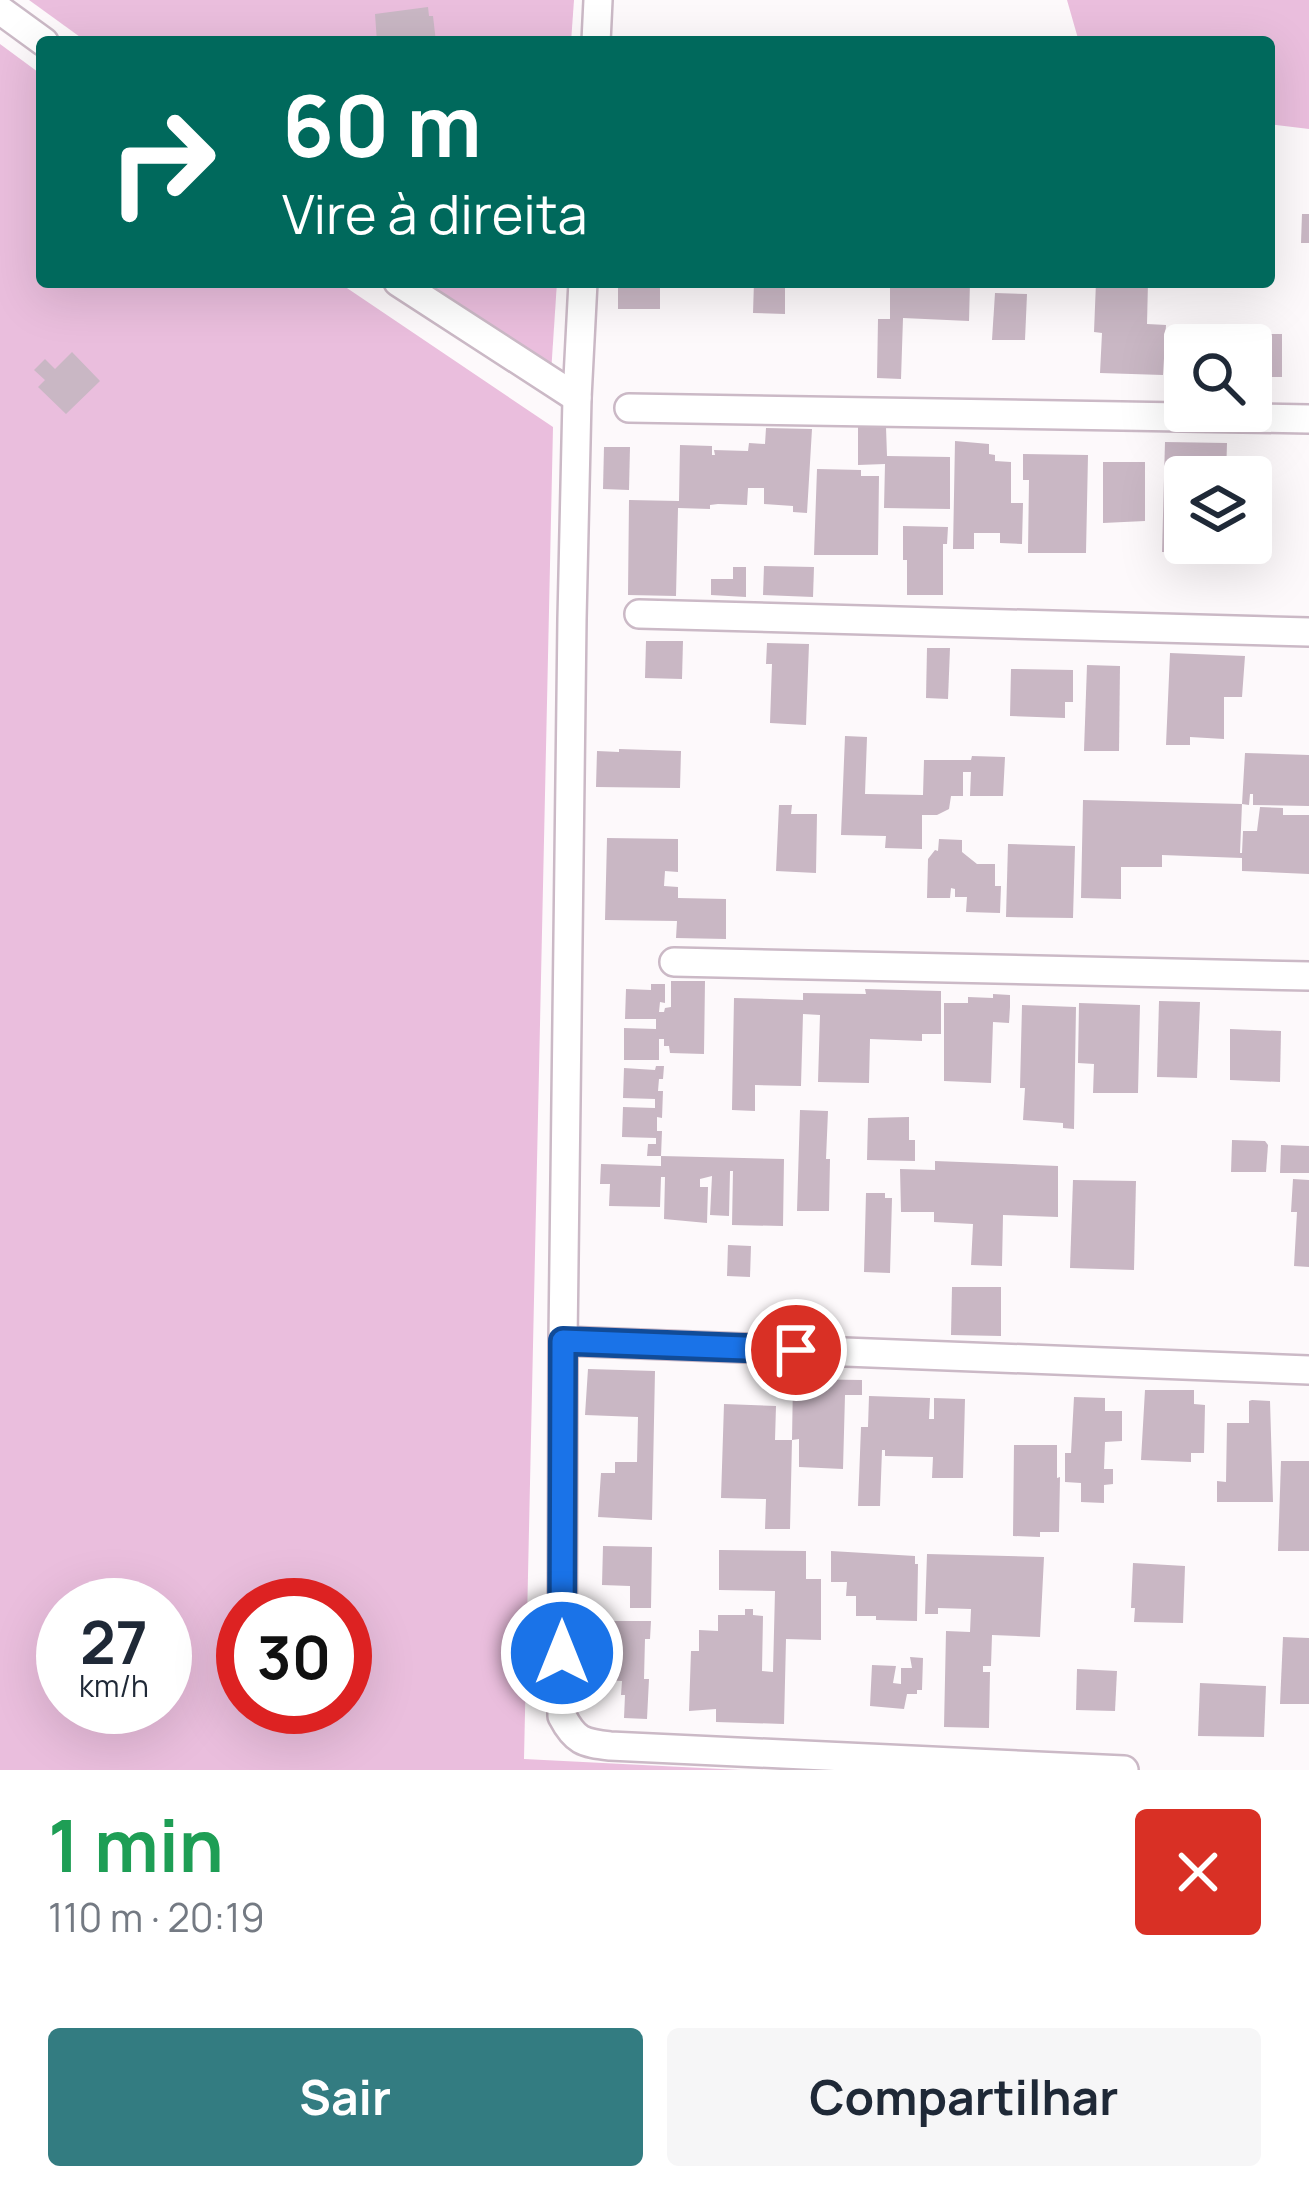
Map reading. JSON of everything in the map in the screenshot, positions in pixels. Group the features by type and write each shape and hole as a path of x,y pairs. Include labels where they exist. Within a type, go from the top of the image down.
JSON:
{"street":[{"path":"596,36 598,0"},
{"path":"0,10 36,36"},
{"path":"407,288 577,398"},
{"path":"583,288 577,398 563,1341 562,1716 570,1732 585,1743 610,1746 1124,1770"},
{"path":"629,408 1309,419"},
{"path":"639,614 1309,632"},
{"path":"674,962 1309,976"},
{"path":"563,1341 1309,1370"}],"shaded area":[{"path":"29,0 574,0 571,36 79,36"},
{"path":"1067,0 1309,0 1309,129 1275,125 1275,36 1077,36"},
{"path":"0,44 36,71 36,288 347,288 553,427 524,1759 741,1770 0,1770"},
{"path":"431,288 557,288 551,373"}],"building":[{"path":"428,7 435,36 377,36 375,14"},
{"path":"1302,214 1309,214 1309,243 1301,243"},
{"path":"618,288 660,288 660,309 618,309"},
{"path":"754,288 785,288 785,314 753,313"},
{"path":"890,288 970,288 969,321 903,318 901,379 877,378 878,319 890,319"},
{"path":"1096,288 1148,288 1147,324 1164,325 1163,375 1100,373 1102,333 1094,332"},
{"path":"995,293 1027,294 1025,340 992,340"},
{"path":"1272,334 1282,334 1282,377 1272,377"},
{"path":"72,352 100,381 66,414 38,387 45,380 34,370 45,359 55,369"},
{"path":"858,426 886,427 887,456 950,457 950,509 884,508 885,464 858,465"},
{"path":"766,428 812,429 807,513 793,512 793,506 764,504 764,488 748,488 747,505 678,508 676,596 628,595 629,500 679,501 680,445 712,446 712,455 714,450 748,451 749,443 765,444"},
{"path":"955,441 989,444 995,461 1011,462 1011,503 1023,503 1022,544 1000,543 1000,533 974,533 974,549 953,549"},
{"path":"1165,442 1227,443 1227,456 1165,456"},
{"path":"604,447 630,447 629,490 603,489"},
{"path":"1023,454 1088,455 1086,553 1028,553 1029,480 1023,480"},
{"path":"1103,462 1145,462 1145,521 1103,523"},
{"path":"817,469 861,470 861,476 879,476 878,555 814,555"},
{"path":"903,526 948,527 947,544 943,544 943,595 907,595"},
{"path":"764,566 814,567 813,597 763,595"},
{"path":"733,567 746,567 746,597 711,595 711,579 733,579"},
{"path":"646,641 683,641 682,679 645,678"},
{"path":"767,643 809,644 806,725 770,723 772,664 766,664"},
{"path":"927,648 950,648 948,699 926,698"},
{"path":"1170,653 1245,656 1242,697 1224,697 1224,739 1190,737 1190,745 1166,745"},
{"path":"1087,665 1120,666 1119,751 1084,751"},
{"path":"1011,669 1073,670 1073,702 1065,702 1065,718 1010,716"},
{"path":"845,736 867,737 865,794 923,795 924,760 971,760 972,756 1005,757 1003,796 970,796 971,772 963,772 963,796 951,796 949,809 937,815 922,815 922,849 885,848 886,836 841,835"},
{"path":"597,751 681,751 680,788 596,787"},
{"path":"1245,753 1309,755 1309,806 1253,805 1253,794 1249,805 1242,804"},
{"path":"1083,800 1242,804 1240,853 1243,831 1257,831 1260,807 1283,808 1283,815 1309,815 1309,874 1242,871 1242,858 1162,855 1162,867 1121,867 1121,899 1081,898"},
{"path":"779,805 792,805 791,814 817,814 816,873 776,871"},
{"path":"607,838 678,839 678,872 665,871 664,886 678,887 678,898 726,899 726,939 676,938 677,921 605,920"},
{"path":"939,839 962,840 962,852 977,864 995,864 995,886 1001,886 1000,913 966,912 967,897 955,897 951,888 950,898 927,898 928,859 938,851"},
{"path":"1008,844 1075,846 1073,918 1006,917"},
{"path":"671,981 705,981 704,1054 670,1053 664,1039 659,1039 659,1060 624,1060 624,1028 656,1029 656,1019 625,1019 626,989 651,990 651,984 665,984 665,1003 660,1002 659,1012 664,1012 671,1007"},
{"path":"865,989 941,991 941,1034 922,1034 922,1041 870,1039 869,1083 818,1082 820,1015 803,1014 801,1086 755,1085 755,1111 732,1110 734,998 803,1000 803,993 866,994"},
{"path":"993,994 1010,995 1010,1007 1009,1023 993,1022 991,1083 944,1081 944,1003 968,1003 968,997 993,998"},
{"path":"1159,1001 1200,1002 1197,1078 1157,1077"},
{"path":"1079,1003 1140,1005 1138,1093 1093,1093 1094,1064 1078,1063"},
{"path":"1022,1005 1076,1007 1074,1129 1063,1128 1063,1123 1023,1120"},
{"path":"1230,1029 1281,1031 1280,1082 1230,1080"},
{"path":"664,1066 658,1091 663,1091 662,1118 657,1117 661,1156 647,1156 648,1144 656,1144 656,1138 622,1137 623,1107 655,1108 655,1099 623,1098 624,1068 655,1070"},
{"path":"800,1110 828,1111 829,1211 797,1211"},
{"path":"909,1117 915,1161 867,1160 868,1118"},
{"path":"1232,1140 1265,1141 1266,1172 1231,1172"},
{"path":"1281,1145 1309,1146 1309,1173 1280,1173"},
{"path":"661,1156 784,1159 783,1226 732,1225 733,1171 729,1216 710,1215 712,1176 700,1179 700,1187 708,1187 707,1223 664,1219 665,1177 661,1177 660,1207 609,1206 610,1184 600,1184 601,1164 661,1166"},
{"path":"935,1161 1058,1166 1058,1217 1003,1215 1002,1266 971,1265 973,1224 934,1222 934,1212 901,1212 900,1169 935,1170"},
{"path":"1293,1179 1309,1180 1309,1267 1294,1266 1297,1212 1291,1212"},
{"path":"1073,1180 1136,1181 1134,1270 1070,1268"},
{"path":"866,1193 892,1198 890,1273 864,1272"},
{"path":"728,1245 751,1246 750,1277 727,1276"},
{"path":"952,1287 1001,1287 1001,1336 951,1335"},
{"path":"588,1369 655,1371 652,1520 598,1517 601,1473 615,1473 615,1462 637,1462 638,1417 585,1415"},
{"path":"793,1379 862,1380 862,1395 845,1395 843,1469 799,1467 799,1439 792,1440"},
{"path":"1145,1390 1194,1390 1194,1404 1205,1405 1204,1453 1191,1453 1191,1462 1141,1460"},
{"path":"869,1396 930,1398 929,1419 934,1419 934,1398 965,1399 963,1478 932,1478 933,1457 885,1456 882,1450 880,1506 858,1506 861,1427 868,1427"},
{"path":"1074,1397 1105,1398 1105,1411 1122,1411 1122,1441 1105,1442 1104,1469 1113,1469 1113,1484 1104,1485 1104,1503 1081,1502 1081,1483 1065,1482"},
{"path":"1252,1400 1270,1401 1273,1502 1217,1502 1217,1481 1226,1482 1227,1423 1249,1423"},
{"path":"724,1404 776,1406 775,1440 792,1440 790,1529 765,1529 766,1499 721,1498"},
{"path":"1014,1445 1057,1445 1059,1532 1013,1536"},
{"path":"1281,1461 1309,1461 1309,1551 1278,1551"},
{"path":"603,1546 652,1547 651,1608 630,1608 630,1586 602,1585"},
{"path":"719,1550 806,1551 806,1579 821,1579 821,1640 786,1639 784,1724 716,1722 716,1709 689,1711 691,1651 699,1651 699,1630 718,1631 718,1615 745,1615 745,1609 753,1609 753,1615 763,1616 762,1671 773,1672 775,1591 719,1590"},
{"path":"831,1551 915,1556 917,1621 856,1616 856,1596 846,1596 847,1582 831,1582"},
{"path":"927,1554 1044,1557 1040,1637 992,1635 991,1666 983,1666 983,1672 990,1672 989,1728 944,1727 946,1631 970,1632 971,1609 938,1608 938,1614 925,1614"},
{"path":"1133,1563 1185,1566 1183,1623 1134,1622"},
{"path":"574,1621 651,1621 650,1639 645,1639 647,1719 624,1718 622,1681 600,1680 603,1645 576,1644"},
{"path":"1283,1637 1309,1638 1309,1704 1280,1704"},
{"path":"910,1657 923,1658 922,1690 907,1694 904,1709 870,1706 872,1665 896,1666 893,1683 901,1684 901,1668 912,1668"},
{"path":"1077,1669 1117,1671 1115,1711 1076,1710"},
{"path":"1200,1683 1266,1686 1264,1737 1198,1736"}],"route":[{"path":"562,1653 563,1341 796,1350"}]}
